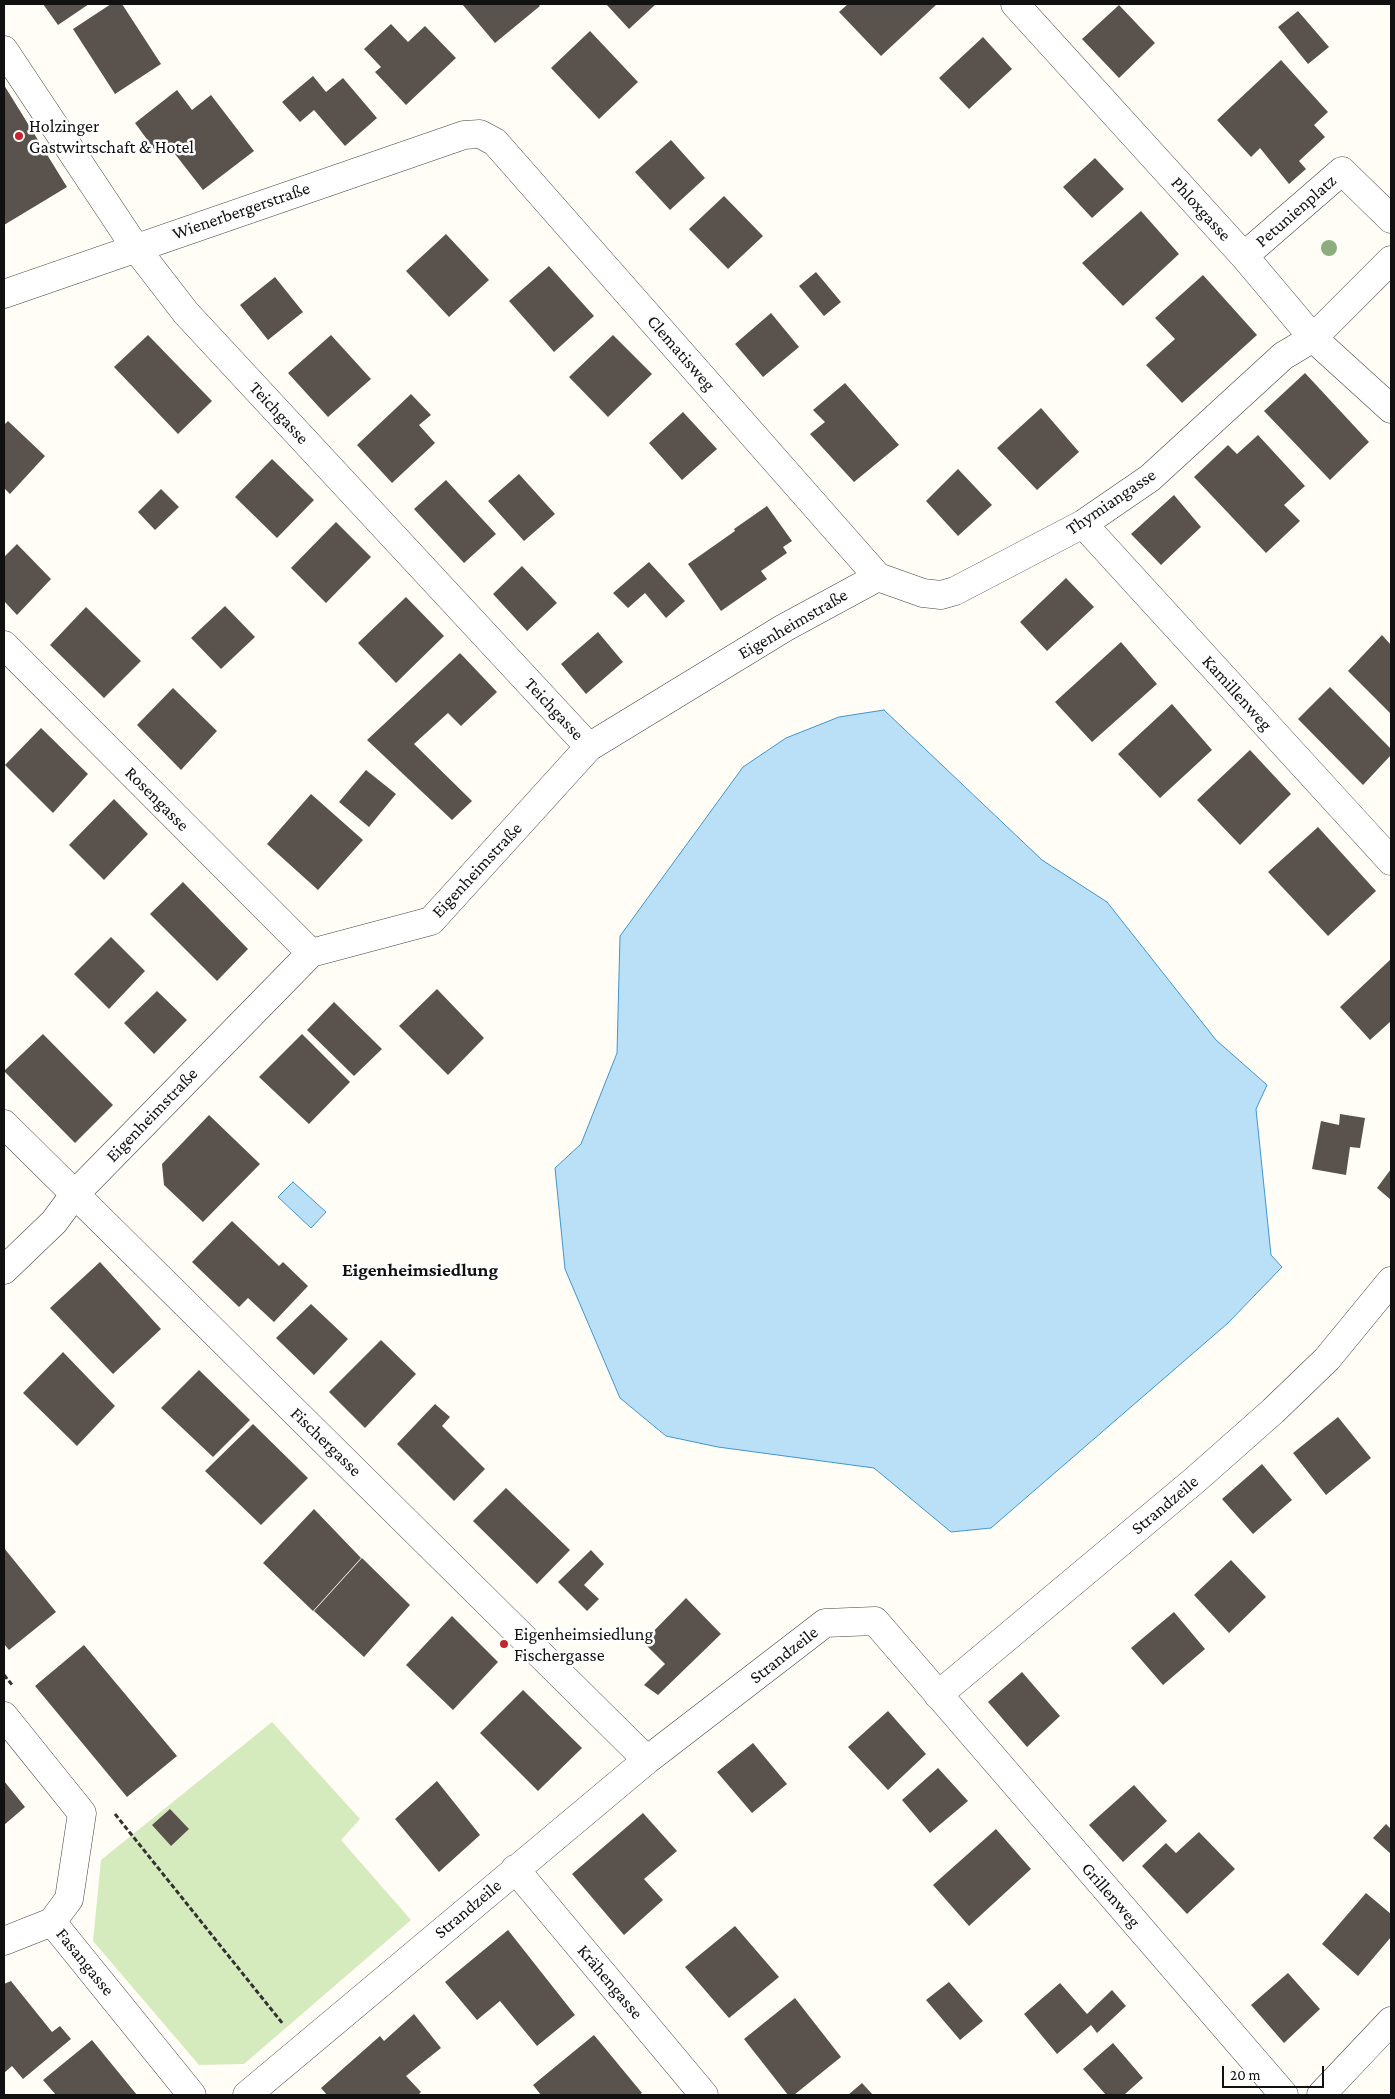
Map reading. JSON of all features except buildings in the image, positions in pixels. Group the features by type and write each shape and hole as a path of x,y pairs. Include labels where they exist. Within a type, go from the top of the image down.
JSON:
{"street":[{"name":"Phloxgasse","path":"1015,4 1244,256 1313,338 1391,409"},
{"name":"Teichgasse","path":"4,50 135,247 186,312 590,747"},
{"name":"Wienerbergerstraße","path":"4,294 135,247 464,135 480,134"},
{"name":"Clematisweg","path":"480,134 495,142 878,577"},
{"name":"Petunienplatz","path":"1244,256 1342,171 1391,218"},
{"path":"1313,338 1391,260"},
{"name":"Thymiangasse","path":"878,577 923,593 941,595 955,591 1083,524 1150,478 1283,356 1313,338"},
{"name":"Kamillenweg","path":"1083,524 1391,861"},
{"name":"Eigenheimstraße","path":"4,1270 54,1222 74,1194 311,953 431,922 590,747 784,628 878,577"},
{"name":"Rosengasse","path":"4,645 311,953"},
{"name":"Fischergasse","path":"4,1124 647,1760"},
{"name":"Strandzeile","path":"247,2095 647,1760 825,1623 874,1621 938,1694 1187,1486 1272,1411 1327,1359 1391,1281"},
{"name":"Grillenweg","path":"938,1694 1284,2095"},
{"name":"Fasangasse","path":"4,1716 82,1813 69,1900 52,1922 192,2095"},
{"name":"Krähengasse","path":"515,1869 704,2095"},
{"path":"4,1941 52,1922"},
{"path":"1335,2091 1391,2021"}],"path":[{"path":"4,1675 16,1690"},
{"path":"109,1806 289,2032"}],"green space":[{"path":"272,1722 360,1819 341,1840 411,1920 244,2064 199,2065 93,1941 101,1860"}],"water":[{"path":"884,710 1042,860 1107,902 1216,1040 1267,1085 1256,1109 1271,1255 1282,1267 1228,1323 991,1528 951,1532 874,1468 718,1447 666,1436 620,1398 565,1269 555,1168 581,1144 617,1053 620,936 743,767 786,738 839,717"},
{"path":"293,1182 326,1212 311,1228 278,1197"}],"place":[{"name":"Holzinger Gastwirtschaft & Hotel","path":"19,136"},
{"name":"Eigenheimsiedlung Fischergasse","path":"504,1644"}],"district":[{"name":"Eigenheimsiedlung","path":"420,1270"}]}
